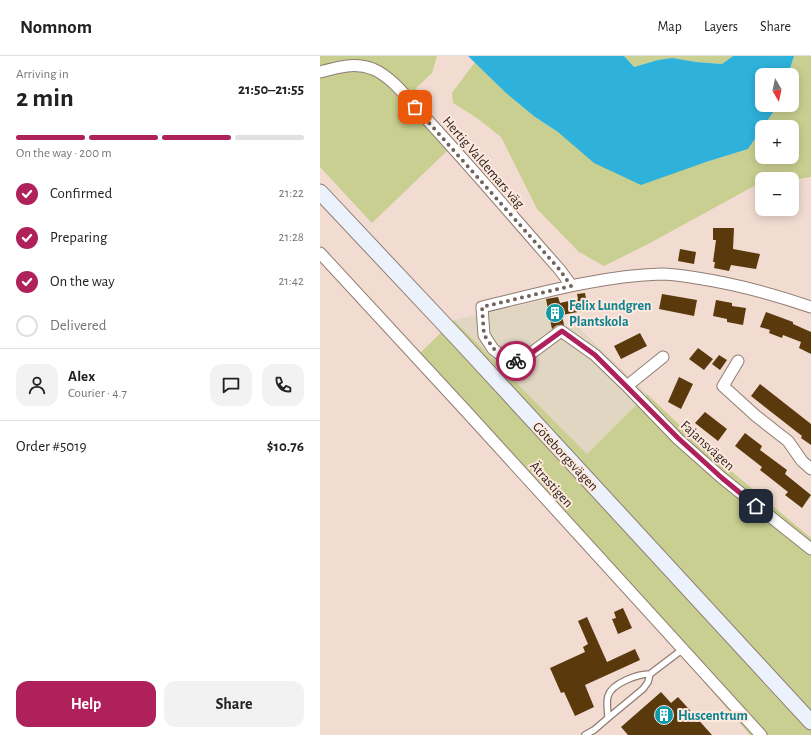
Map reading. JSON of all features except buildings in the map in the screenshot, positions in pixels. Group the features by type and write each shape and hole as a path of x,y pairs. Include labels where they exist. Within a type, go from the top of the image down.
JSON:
{"main road":[{"name":"Göteborgsvägen","path":"320,192 466,347 811,722"}],"street":[{"name":"Hertig Valdemars väg","path":"320,72 341,66 357,65 374,69 388,78 439,133 560,270 571,286"},
{"name":"Ätrastigen","path":"320,253 465,410 760,735"},
{"path":"571,286 611,278 662,274 723,282 755,289 811,307"},
{"name":"Fajansvägen","path":"571,286 482,307 484,335 494,349 507,360 516,361 522,360 562,331 595,355 678,438 722,478 811,548"},
{"path":"626,386 663,357"},
{"path":"738,361 723,386 756,416 788,441 802,461 811,469"}],"lane":[{"path":"608,718 607,703 611,689 642,674 650,674 683,649"},
{"path":"585,735 594,730 643,689 648,682 650,674"}],"shaded area":[{"path":"558,297 564,327 578,327 647,394 587,454 454,320"}],"green space":[{"path":"320,56 437,56 432,73 416,88 448,150 372,223 320,167"},
{"path":"624,56 733,56 722,64 695,62 672,58 658,60 634,67"},
{"path":"794,56 811,56 811,177 799,179 799,172 755,172 755,186 650,243 604,266 579,252 537,209 501,137 477,118 453,103 452,93 475,62 506,93 535,117 558,132 706,162 748,149 755,139 755,164 799,164 799,120 768,120 773,112 799,112 799,68 790,68"},
{"path":"454,320 587,454 647,394 706,450 811,538 811,735 750,735 419,354"}],"water":[{"path":"468,56 624,56 634,67 658,60 672,58 722,64 733,56 794,56 790,68 755,68 755,112 773,112 768,120 755,120 755,139 748,149 641,185 594,163 558,132 535,117 506,93"}],"way so far":[{"path":"415,107 560,270 571,286 482,307 484,335 494,349 507,360 516,361"}],"place":[{"name":"Felix Lundgren Plantskola","path":"555,313"},
{"name":"Huscentrum","path":"664,715"}],"route":[{"path":"516,361 522,360 562,331 595,355 678,438 722,478 756,506"}]}
